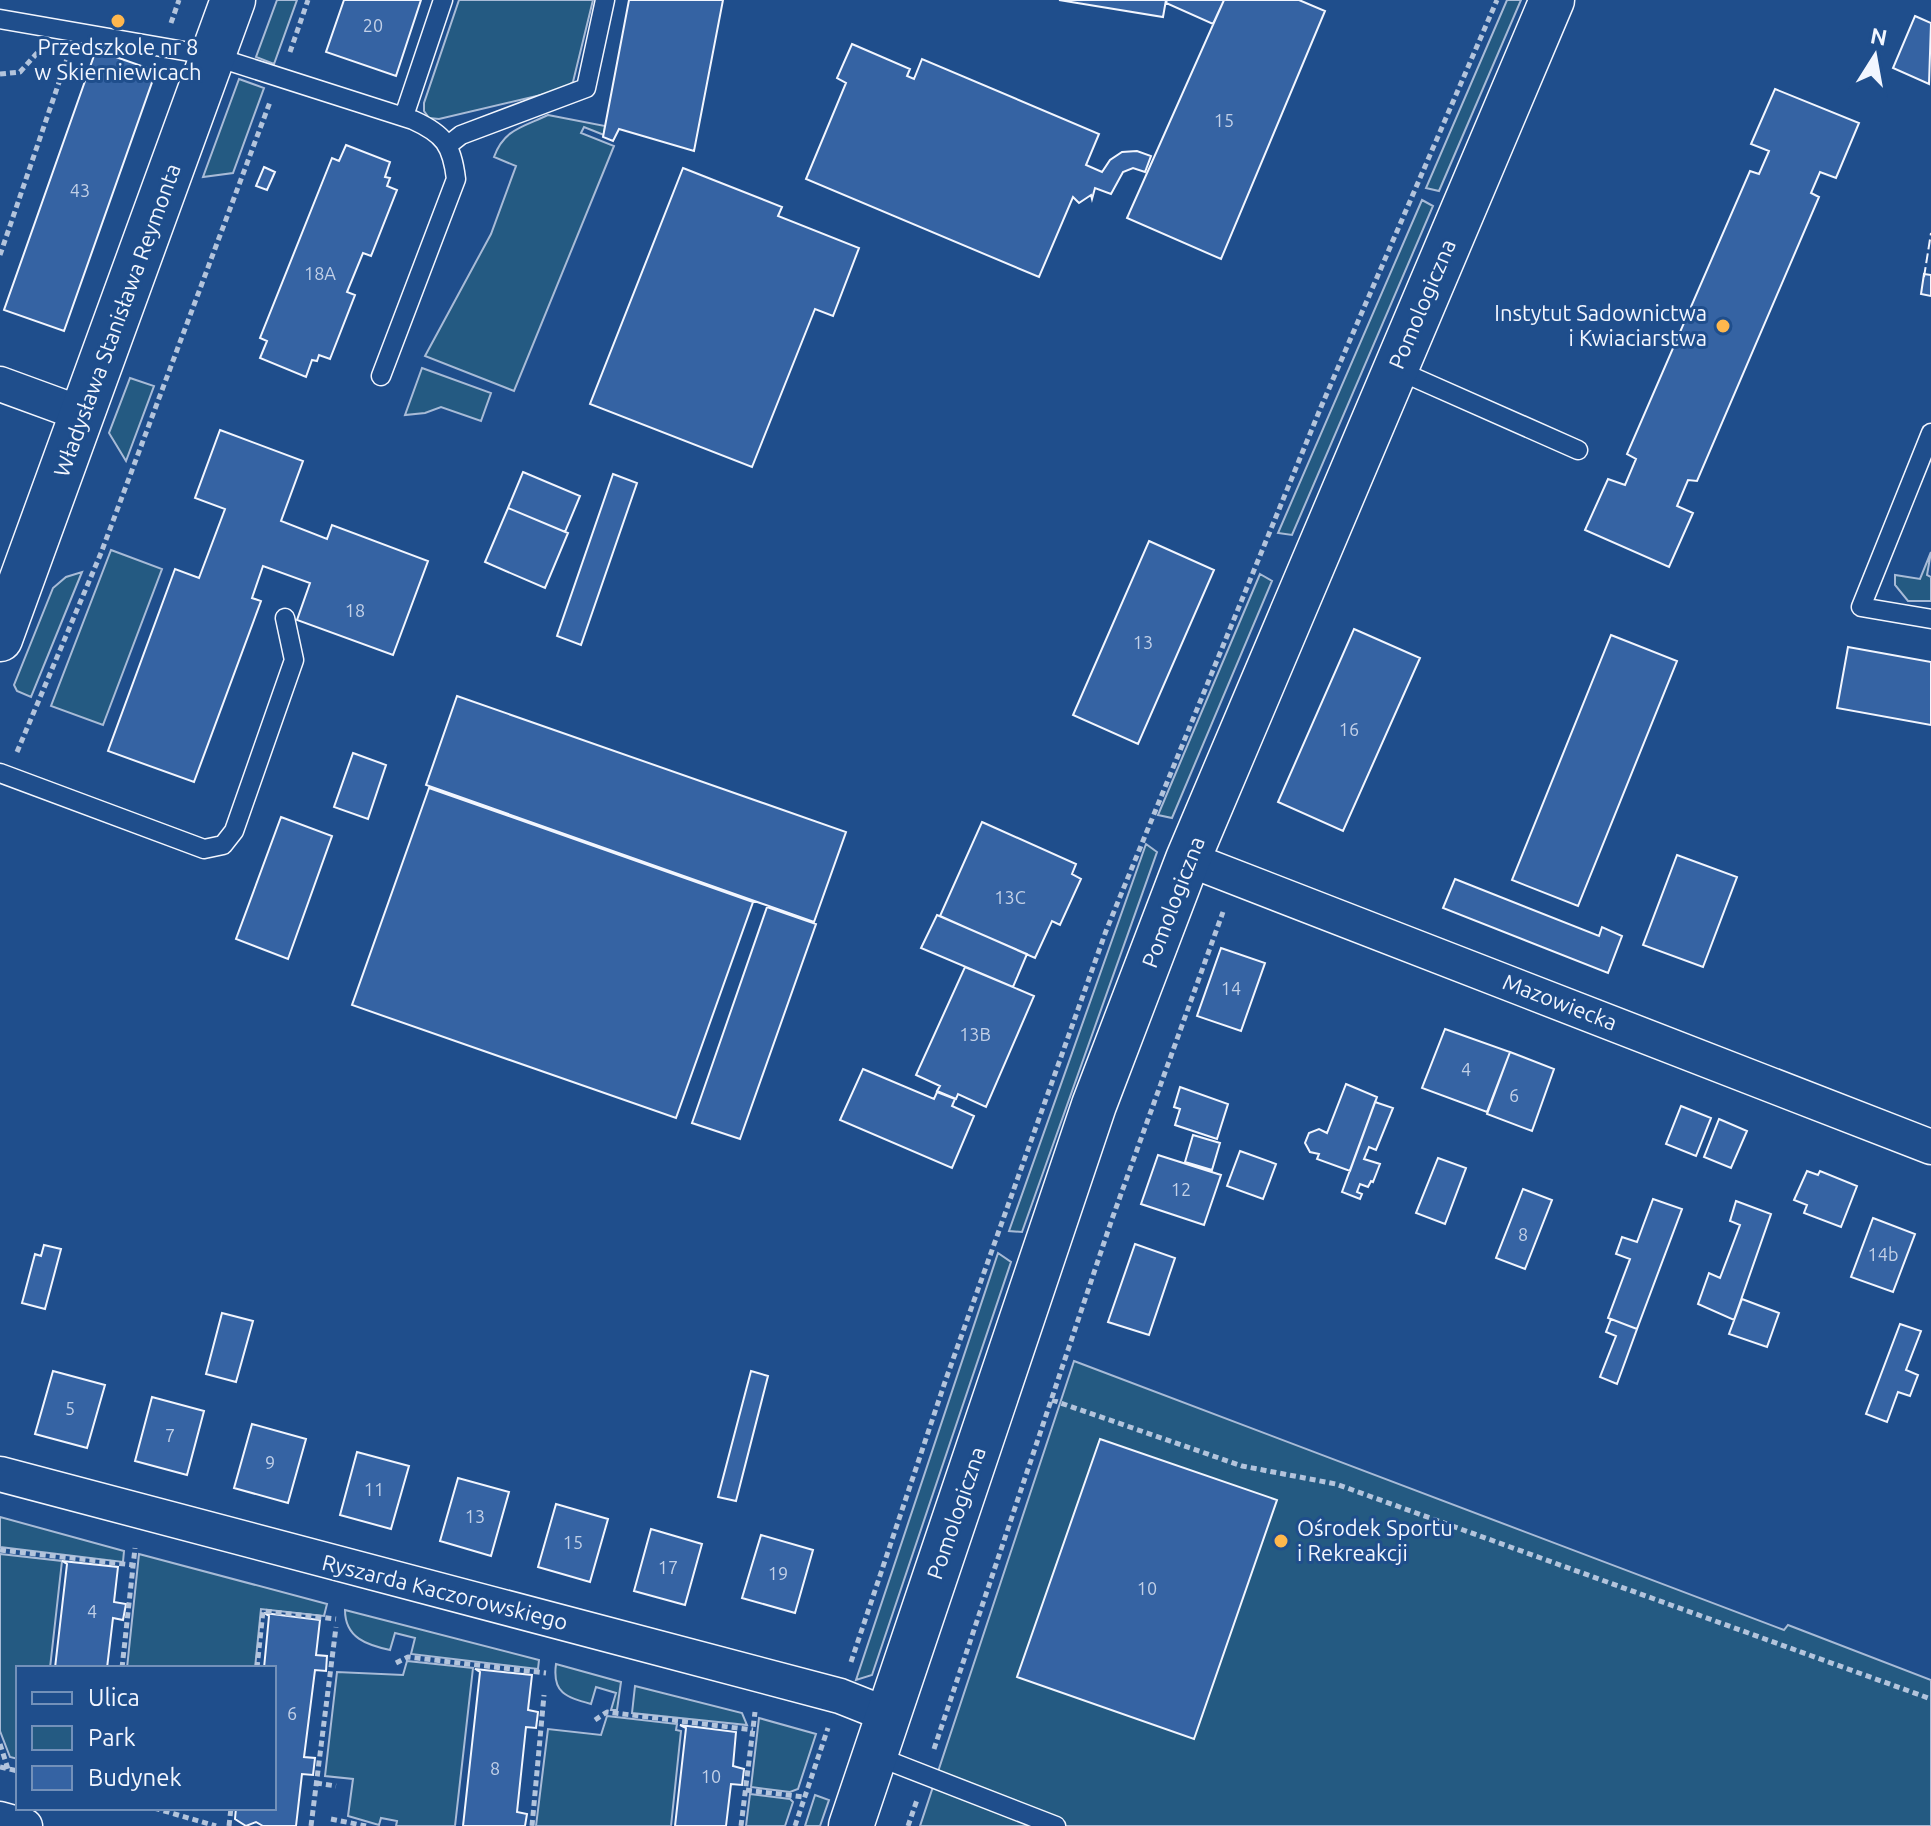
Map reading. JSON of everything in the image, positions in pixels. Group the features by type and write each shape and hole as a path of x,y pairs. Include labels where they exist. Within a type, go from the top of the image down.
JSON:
{"street":[{"name":"Władysława Stanisława Reymonta","path":"0,639 233,0"},
{"name":"Pomologiczna","path":"851,1826 1094,1105 1188,859 1552,0"},
{"path":"0,384 82,414"},
{"name":"Mazowiecka","path":"1188,859 1931,1147"},
{"name":"Ryszarda Kaczorowskiego","path":"0,1474 840,1696 882,1736"},
{"path":"0,1819 25,1826"}],"lane":[{"path":"404,116 443,0"},
{"path":"447,146 461,135 586,88 605,0"},
{"path":"0,19 213,56 404,116 437,131 453,155 456,179 381,376"},
{"path":"1395,369 1578,450"},
{"path":"1931,433 1861,607 1931,619"},
{"path":"3,774 204,849 223,845 234,831 294,660 285,618"},
{"path":"882,1736 926,1774 1056,1826"}],"path":[{"path":"3,774 101,553 308,0"},
{"path":"795,1826 946,1379 1106,931 1321,407 1497,0"},
{"path":"0,74 12,76 20,72 49,41"},
{"path":"0,255 71,44"},
{"path":"908,1826 1133,1161 1216,929 1229,906"},
{"path":"1052,1400 1242,1466 1336,1484 1931,1699"},
{"path":"122,1666 135,1548"},
{"path":"0,1550 133,1565"},
{"path":"257,1666 263,1611 336,1619"},
{"path":"311,1826 336,1627"},
{"path":"396,1663 408,1657 546,1673"},
{"path":"532,1826 544,1695"},
{"path":"595,1720 607,1712 753,1730"},
{"path":"741,1826 755,1712"},
{"path":"0,1744 8,1769"},
{"path":"0,1767 16,1771"},
{"path":"316,1783 336,1786"},
{"path":"746,1790 805,1797"},
{"path":"161,1810 216,1826"},
{"path":"331,1819 366,1826"}],"green space":[{"path":"277,0 297,0 274,64 256,57"},
{"path":"459,0 593,0 573,82 562,90 439,119 429,118 424,111 424,103"},
{"path":"1507,0 1521,0 1439,191 1426,188"},
{"path":"239,79 264,88 233,173 203,177"},
{"path":"548,115 605,126 604,135 584,127 581,133 614,146 514,391 425,356 491,234 516,166 494,157 498,148 515,130"},
{"path":"1422,200 1433,206 1292,535 1278,533"},
{"path":"422,368 491,393 481,421 441,407 405,415"},
{"path":"130,378 154,386 126,461 109,433"},
{"path":"111,550 162,569 103,725 51,706"},
{"path":"1931,552 1927,575 1931,577 1931,601 1908,601 1895,585 1895,575 1920,579"},
{"path":"82,572 31,697 17,691 14,685 53,588 66,577"},
{"path":"1260,574 1272,581 1172,818 1158,815"},
{"path":"1146,844 1157,852 1022,1232 1009,1231"},
{"path":"998,1253 1011,1262 872,1675 856,1680"},
{"name":"Ośrodek Sportu i Rekreakcji","path":"1074,1361 1784,1630 1788,1625 1931,1680 1931,1826 920,1826"},
{"path":"0,1517 124,1551 123,1562 0,1547"},
{"path":"0,1554 62,1561 50,1666 16,1666 16,1758 10,1757 0,1731"},
{"path":"139,1554 327,1604 324,1616 261,1609 255,1666 127,1666"},
{"path":"345,1610 539,1660 538,1669 411,1654 415,1638 395,1633 390,1650 373,1646 353,1634"},
{"path":"407,1661 473,1668 455,1826 396,1826 397,1821 381,1818 379,1825 348,1816 353,1779 325,1776 337,1672 403,1675"},
{"path":"556,1664 621,1682 617,1710 611,1710 616,1693 596,1687 591,1704 568,1696 556,1682"},
{"path":"635,1686 742,1713 747,1725 632,1713"},
{"path":"607,1716 677,1724 676,1730 681,1731 671,1826 536,1826 548,1729 601,1735"},
{"path":"759,1718 816,1734 798,1789 790,1792 751,1787"},
{"path":"750,1794 790,1799 793,1802 785,1826 746,1826"},
{"path":"815,1795 829,1800 820,1826 805,1826"}],"building":[{"path":"344,0 421,0 396,76 326,52"},
{"path":"629,0 723,0 694,151 619,129 613,141 603,137"},
{"path":"1059,0 1166,0 1163,17"},
{"path":"1167,0 1224,0 1213,24 1166,3"},
{"path":"1224,0 1299,0 1325,11 1221,259 1127,218"},
{"path":"1915,16 1931,23 1929,84 1893,68"},
{"path":"852,44 910,69 907,76 914,79 922,59 1099,134 1086,165 1102,172 1110,160 1122,152 1137,151 1151,156 1145,172 1133,168 1123,172 1111,194 1095,188 1092,199 1091,195 1079,203 1073,197 1039,277 806,179 846,83 837,78"},
{"path":"96,50 156,71 64,331 4,310"},
{"name":"Instytut Sadownictwa i Kwiaciarstwa","path":"1775,89 1859,123 1836,178 1820,172 1811,193 1819,197 1697,481 1688,480 1677,506 1693,513 1669,567 1585,530 1608,479 1625,485 1636,459 1627,454 1750,171 1759,174 1769,151 1751,144"},
{"path":"346,145 390,162 385,177 390,178 387,186 397,190 371,256 363,253 347,292 355,295 330,359 319,355 317,361 312,360 306,377 260,358 267,341 260,338 332,158 339,161"},
{"path":"264,167 275,172 267,190 256,186"},
{"path":"683,168 782,207 778,216 859,248 833,316 815,309 752,467 590,404"},
{"path":"1924,274 1931,275 1931,296 1921,294"},
{"path":"220,430 303,461 281,521 327,539 332,525 428,561 393,655 297,620 310,583 263,566 252,598 261,601 194,782 108,751 175,569 199,578 225,509 195,498"},
{"path":"523,472 580,496 565,532 508,508"},
{"path":"613,474 637,483 581,645 557,636"},
{"path":"508,508 568,533 545,588 485,562"},
{"path":"1149,541 1214,570 1138,744 1073,715"},
{"path":"1354,629 1420,658 1343,831 1278,802"},
{"path":"1611,635 1677,661 1578,906 1512,880"},
{"path":"1848,647 1931,662 1931,725 1837,708"},
{"path":"457,696 846,832 814,922 426,785"},
{"path":"353,753 386,765 368,819 334,807"},
{"path":"429,788 753,902 676,1118 352,1005"},
{"path":"281,817 332,836 288,959 236,939"},
{"path":"982,822 1076,864 1072,874 1081,879 1060,925 1052,921 1035,958 940,916"},
{"path":"1677,855 1737,877 1703,967 1643,945"},
{"path":"1455,879 1599,936 1602,927 1622,936 1608,973 1443,908"},
{"path":"767,907 816,924 740,1139 692,1123"},
{"path":"937,915 1027,954 1013,987 921,948"},
{"path":"1221,948 1265,963 1241,1031 1197,1016"},
{"path":"965,967 1034,996 986,1107 958,1094 956,1099 937,1091 940,1086 916,1075"},
{"path":"1445,1029 1510,1052 1487,1112 1422,1088"},
{"path":"1510,1052 1554,1069 1532,1131 1487,1114"},
{"path":"863,1069 934,1099 937,1092 955,1099 952,1106 974,1116 952,1168 840,1120"},
{"path":"1346,1084 1377,1097 1350,1171 1317,1159 1319,1154 1310,1152 1305,1143 1309,1133 1319,1129 1327,1133"},
{"path":"1180,1087 1228,1104 1217,1139 1175,1125 1180,1109 1174,1107"},
{"path":"1375,1102 1393,1108 1376,1150 1369,1147 1364,1159 1380,1164 1368,1187 1360,1184 1357,1192 1362,1194 1360,1199 1342,1192"},
{"path":"1681,1106 1711,1118 1696,1156 1666,1144"},
{"path":"1719,1119 1747,1131 1731,1168 1704,1157"},
{"path":"1193,1135 1220,1143 1212,1170 1185,1162"},
{"path":"1240,1151 1276,1164 1263,1199 1227,1186"},
{"path":"1158,1155 1221,1175 1204,1225 1141,1204"},
{"path":"1438,1158 1466,1168 1445,1224 1416,1213"},
{"path":"1807,1171 1818,1175 1820,1171 1857,1186 1841,1227 1804,1213 1807,1205 1794,1200"},
{"path":"1523,1189 1552,1200 1525,1269 1496,1258"},
{"path":"1653,1199 1682,1209 1637,1329 1608,1318 1630,1259 1616,1254 1622,1237 1637,1242"},
{"path":"1736,1201 1771,1214 1734,1320 1698,1304 1709,1273 1720,1278 1740,1225 1730,1221"},
{"path":"1873,1218 1915,1234 1893,1292 1851,1277"},
{"path":"1135,1244 1175,1258 1149,1335 1108,1322"},
{"path":"44,1245 61,1249 45,1309 22,1303 35,1254 41,1256"},
{"path":"1742,1299 1779,1313 1767,1347 1729,1334"},
{"path":"222,1313 253,1321 236,1382 206,1374"},
{"path":"1611,1319 1637,1329 1617,1384 1600,1377 1616,1336 1606,1332"},
{"path":"1900,1324 1921,1331 1906,1370 1918,1375 1910,1396 1898,1392 1887,1422 1866,1414"},
{"path":"53,1371 105,1385 87,1448 35,1434"},
{"path":"751,1371 768,1376 736,1501 718,1497"},
{"path":"152,1397 204,1411 187,1475 135,1461"},
{"path":"252,1424 306,1439 288,1503 234,1488"},
{"path":"1100,1439 1277,1500 1194,1739 1017,1677"},
{"path":"357,1452 409,1466 391,1529 340,1515"},
{"path":"458,1478 509,1492 491,1556 440,1541"},
{"path":"556,1504 608,1519 590,1582 538,1567"},
{"path":"651,1529 702,1544 685,1605 634,1591"},
{"path":"761,1535 813,1550 795,1613 742,1598"},
{"path":"62,1561 118,1567 114,1602 126,1604 123,1620 113,1618 107,1666 55,1666 67,1564"},
{"path":"264,1613 320,1620 316,1655 327,1656 326,1671 315,1670 304,1757 315,1758 313,1775 302,1774 296,1826 263,1826 256,1822 246,1826 235,1819 236,1810 276,1810 276,1666 264,1666 269,1616"},
{"path":"475,1669 532,1675 528,1710 538,1712 536,1728 526,1727 517,1812 527,1814 525,1826 463,1826 480,1672"},
{"path":"680,1725 736,1732 733,1766 744,1769 742,1785 731,1784 726,1826 675,1826 686,1728"}],"fence":[{"path":"1924,277 1931,233"}],"place":[{"name":"Przedszkole nr 8 w Skierniewicach","path":"118,21"},
{"name":"Instytut Sadownictwa i Kwiaciarstwa","path":"1723,326"},
{"name":"Ośrodek Sportu i Rekreakcji","path":"1281,1541"}]}
